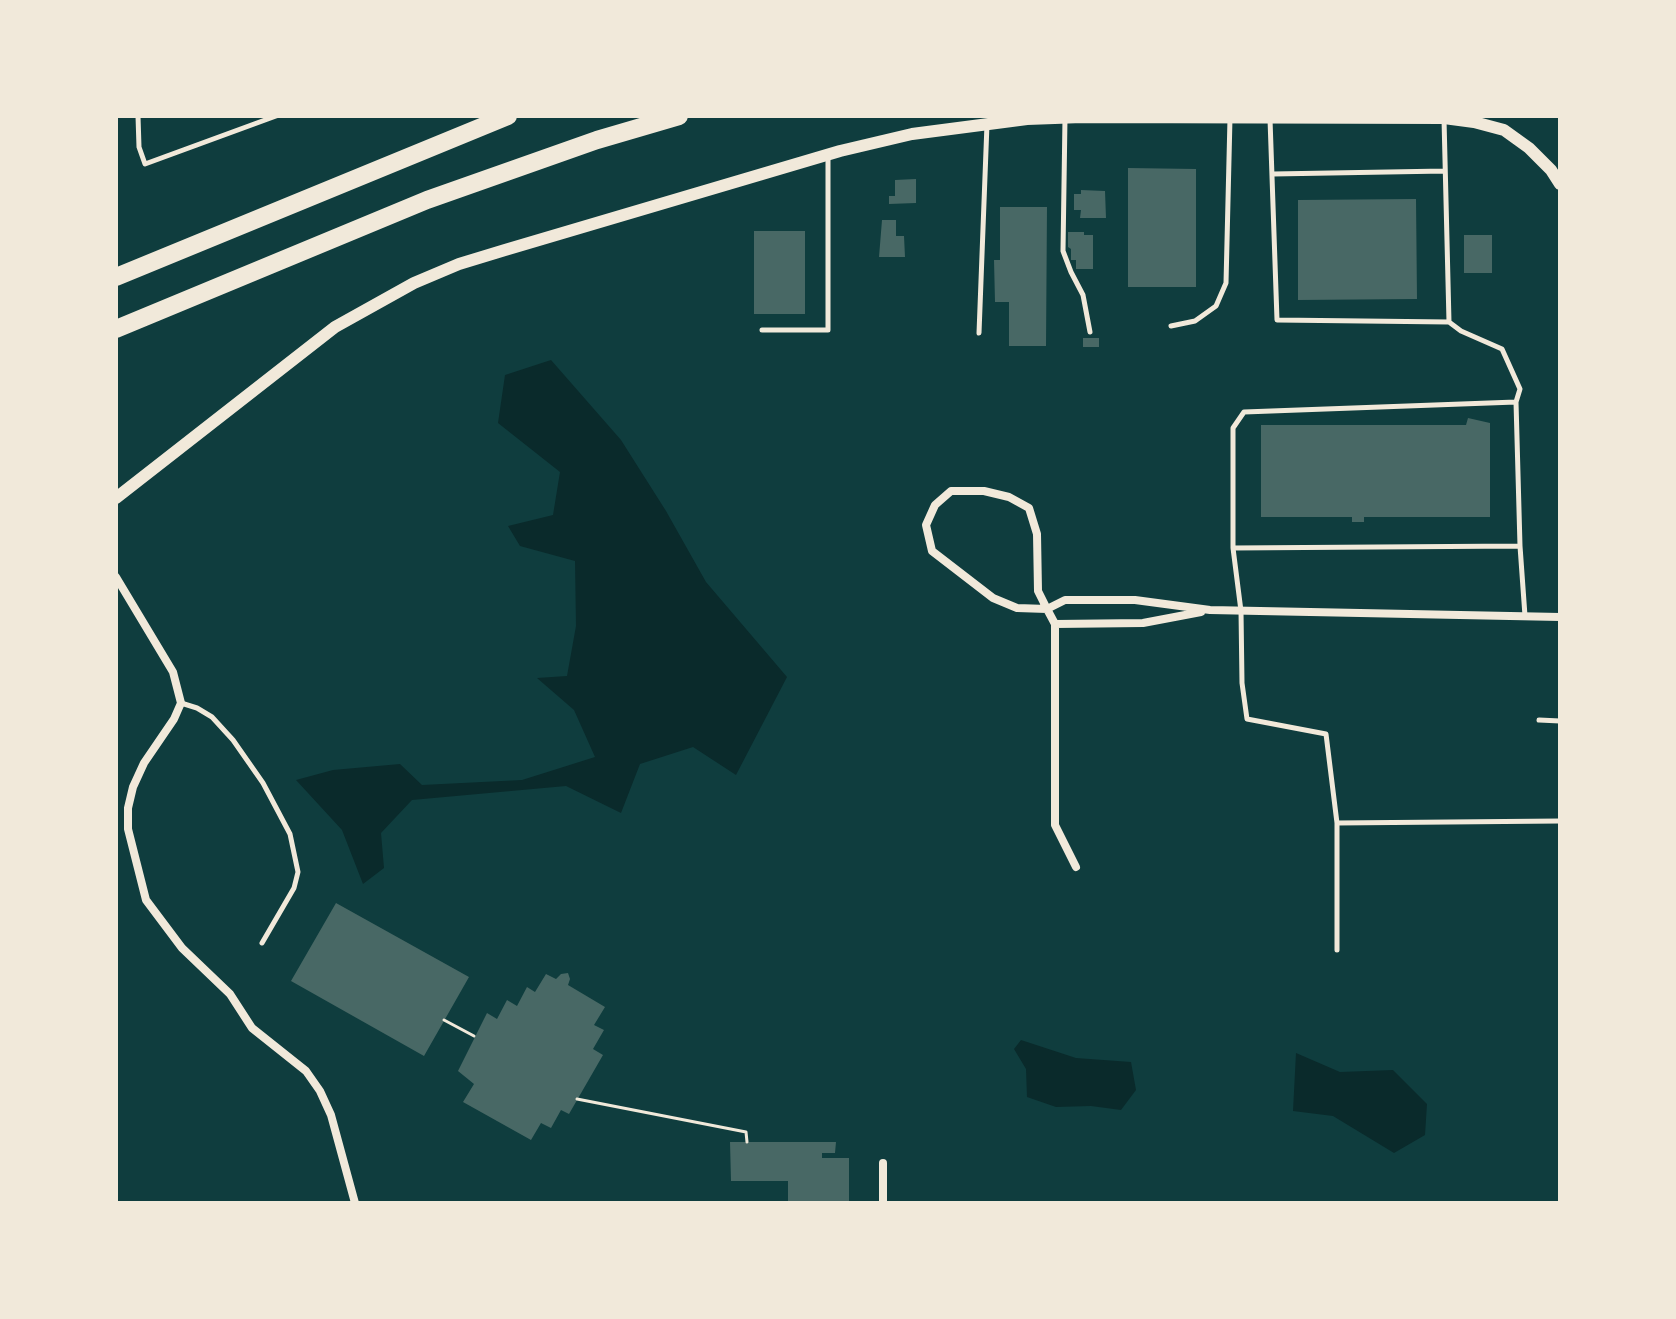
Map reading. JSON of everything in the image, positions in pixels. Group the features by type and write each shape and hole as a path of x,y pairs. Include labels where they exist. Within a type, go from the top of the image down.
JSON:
{"highway":[{"path":"449,142 508,116"},
{"path":"116,277 519,116"},
{"path":"116,329 427,200 540,159 679,116"}],"street":[{"path":"116,498 335,327 414,283 459,264 505,250 828,155 912,134 987,123 1065,117 1444,118 1504,130 1529,148 1560,184"},
{"path":"1076,867 1055,825 1055,624 1047,609 1038,591 1037,534 1029,508 1009,497 984,491 951,491 935,505 926,525 932,551 993,598 1017,608 1047,609 1065,600 1135,600 1210,610 1560,617"},
{"path":"116,577 173,672 181,703 174,719 144,763 128,808 128,829 146,900 182,948 230,994 252,1028 306,1071 320,1091 331,1115 355,1203"},
{"path":"1055,624 1143,623 1210,610"},
{"path":"883,1163 883,1203"}],"lane":[{"path":"138,116 139,147 145,164 276,116"},
{"path":"1065,117 1063,251 1083,295 1090,332"},
{"path":"1171,326 1195,321 1216,306 1226,283 1230,117"},
{"path":"1270,117 1277,320 1449,322 1461,331 1502,349 1520,389 1516,402 1525,616"},
{"path":"1444,118 1449,322"},
{"path":"979,333 987,123"},
{"path":"762,330 828,330 828,155"},
{"path":"1273,174 1445,171"},
{"path":"1337,950 1337,823 1326,734 1247,719 1242,683 1241,611 1233,548 1233,428 1244,412 1516,402"},
{"path":"1233,548 1520,546"},
{"path":"181,703 212,717 233,740 263,783 290,834 298,872 294,888 262,943"},
{"path":"1539,720 1560,721"},
{"path":"1337,823 1560,821"}],"path":[{"path":"444,1020 474,1036"},
{"path":"577,1099 746,1132 747,1142"}],"water":[{"path":"551,360 621,440 706,582 787,677 736,775 693,747 640,764 621,813 566,786 412,800 381,833 384,868 363,884 342,830 296,780 333,770 400,764 422,785 522,780 595,757 574,710 537,678 567,676 576,626 575,561 520,546 508,526 553,515 560,472 498,423 505,375"},
{"path":"1021,1040 1076,1058 1131,1062 1136,1090 1121,1110 1091,1106 1056,1107 1027,1097 1026,1069 1014,1049"},
{"path":"1296,1053 1340,1072 1393,1070 1427,1104 1425,1135 1394,1153 1333,1116 1293,1111"}],"building":[{"path":"1128,168 1196,169 1196,287 1128,287"},
{"path":"916,179 916,203 889,204 889,196 895,196 895,180"},
{"path":"1081,190 1105,191 1106,218 1080,218 1081,210 1074,210 1074,194 1081,194"},
{"path":"1416,199 1417,299 1298,300 1298,200"},
{"path":"1000,207 1047,207 1046,346 1009,346 1009,302 995,302 994,260 1000,260"},
{"path":"882,220 896,220 896,236 904,236 905,257 879,257"},
{"path":"754,231 805,231 805,314 754,314"},
{"path":"1068,232 1093,235 1093,269 1076,269 1076,260 1071,260 1071,249 1068,247"},
{"path":"1464,235 1492,235 1492,273 1464,273"},
{"path":"1083,338 1099,338 1099,347 1083,347"},
{"path":"1468,418 1490,423 1490,517 1364,517 1364,522 1352,522 1352,517 1261,517 1261,425 1466,425"},
{"path":"336,903 469,977 424,1056 291,981"},
{"path":"568,973 568,985 605,1007 594,1025 604,1030 593,1049 603,1055 569,1114 561,1110 551,1128 541,1123 531,1140 463,1102 474,1084 458,1071 487,1013 497,1019 507,1000 517,1006 527,987 535,992 546,974 556,979"},
{"path":"730,1142 836,1142 835,1153 822,1153 822,1158 849,1158 849,1203 788,1203 788,1181 731,1181"}]}
